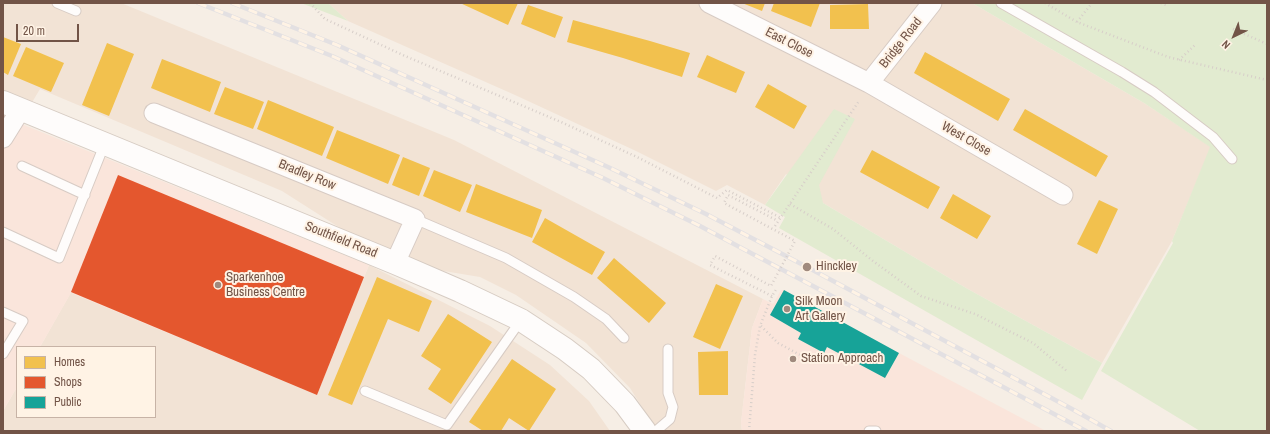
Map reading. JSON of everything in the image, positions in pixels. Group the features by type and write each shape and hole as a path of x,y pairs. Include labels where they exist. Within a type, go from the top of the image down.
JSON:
{"main road":[{"name":"Southfield Road","path":"12,105 396,263 521,320 565,349 591,369 625,404 645,431"}],"street":[{"name":"East Close","path":"709,3 869,83"},
{"name":"Bridge Road","path":"869,83 932,3"},
{"name":"West Close","path":"869,83 1063,195"},
{"path":"3,138 12,105"},
{"name":"Bradley Row","path":"154,113 415,218"},
{"path":"396,263 415,218"}],"lane":[{"path":"57,3 76,10"},
{"path":"1001,3 1154,92 1213,137 1232,159"},
{"path":"3,232 60,258 105,143"},
{"path":"22,166 85,195"},
{"path":"415,218 506,258 574,297 606,319 624,338"},
{"path":"3,312 23,321 3,354"},
{"path":"365,391 450,428 521,320"},
{"path":"656,431 670,419 673,407 668,393 668,349"},
{"path":"869,431 876,431"}],"path":[{"path":"310,3 325,20 568,125 637,157 717,198 727,190 781,218"},
{"path":"1045,3 1077,22 1168,58 1267,80"},
{"path":"1077,22 1092,3"},
{"path":"1161,3 1166,5"},
{"path":"1233,29 1267,44"},
{"path":"1179,60 1196,44"},
{"path":"775,226 869,83"},
{"path":"772,296 710,265 715,256 771,286 795,241 724,203 728,195 778,221"},
{"path":"790,204 833,229 873,261 921,296 975,314 1033,343 1068,372"},
{"path":"749,431 755,355 760,326 772,296 777,288"},
{"path":"760,326 778,343 802,356"}],"shaded area":[{"path":"3,3 121,3 454,140 763,299 752,328 741,423 742,431 657,431 630,388 586,343 516,295 480,277 395,263 282,191 40,89 3,151"},
{"path":"328,3 972,3 1144,103 1211,147 1172,241 1102,363 966,288 823,203 786,174 765,205 727,185 716,191 636,151 515,95 348,21"},
{"name":"Sparkenhoe Business Centre","path":"19,123 369,265 317,395 71,293 41,346 16,346 16,389 3,411 3,151"},
{"path":"369,265 490,326 550,365 589,401 610,431 3,431 3,411 16,389 16,418 156,418 156,346 41,346 71,292 317,394"},
{"path":"781,290 784,290 1046,431 742,431 741,423 752,328 763,299 773,304"}],"green space":[{"path":"301,3 328,3 348,21"},
{"path":"972,3 1267,3 1267,431 1200,431 1101,371 1173,243 1172,241 1210,147 1144,103"},
{"path":"834,109 855,119 819,185 823,203 966,288 1102,363 1082,400 779,228 785,217 765,205"}],"building: Homes":[{"path":"460,3 518,3 508,25"},
{"path":"742,3 765,3 762,11"},
{"path":"774,3 820,3 811,27 771,11"},
{"path":"868,4 869,29 830,29 830,5"},
{"path":"528,5 563,17 555,38 521,24"},
{"path":"573,20 690,53 682,77 567,42"},
{"path":"3,37 21,44 8,75 3,72"},
{"path":"107,43 134,54 109,116 82,105"},
{"path":"26,47 64,63 51,92 13,76"},
{"path":"925,52 1010,99 998,121 914,73"},
{"path":"707,55 745,72 736,93 697,77"},
{"path":"162,59 221,82 210,112 151,88"},
{"path":"768,84 807,106 794,129 755,107"},
{"path":"225,87 264,102 253,129 214,114"},
{"path":"268,100 334,127 322,156 257,129"},
{"path":"1025,109 1108,156 1096,177 1013,130"},
{"path":"337,130 400,155 388,184 326,158"},
{"path":"872,150 940,187 928,209 860,172"},
{"path":"403,157 430,168 419,196 392,185"},
{"path":"434,170 472,185 460,212 423,196"},
{"path":"476,184 542,210 532,238 466,212"},
{"path":"953,194 991,216 977,239 940,218"},
{"path":"1099,200 1118,209 1097,254 1077,244"},
{"path":"545,218 605,252 592,275 532,242"},
{"path":"614,258 666,303 649,323 597,278"},
{"path":"377,277 432,301 419,332 388,319 352,405 328,395"},
{"path":"716,284 743,296 720,349 693,337"},
{"path":"448,314 492,342 451,404 428,389 441,369 421,356"},
{"path":"728,351 728,395 699,395 698,352"},
{"path":"512,359 556,389 529,431 509,418 501,431 483,431 469,422"}],"building: Shops":[{"name":"Sparkenhoe Business Centre","path":"118,175 364,277 317,395 71,292"}],"building: Public":[{"path":"784,290 899,353 885,378 827,347 824,353 798,339 801,333 770,315"}],"railway":[{"path":"198,3 332,56 603,178 700,226 1086,431"},
{"path":"232,3 337,45 608,167 706,214 1111,431"}],"place":[{"name":"Hinckley","path":"807,267"},
{"name":"Sparkenhoe Business Centre","path":"218,285"},
{"name":"Silk Moon Art Gallery","path":"787,309"},
{"name":"Station Approach","path":"793,359"}]}
